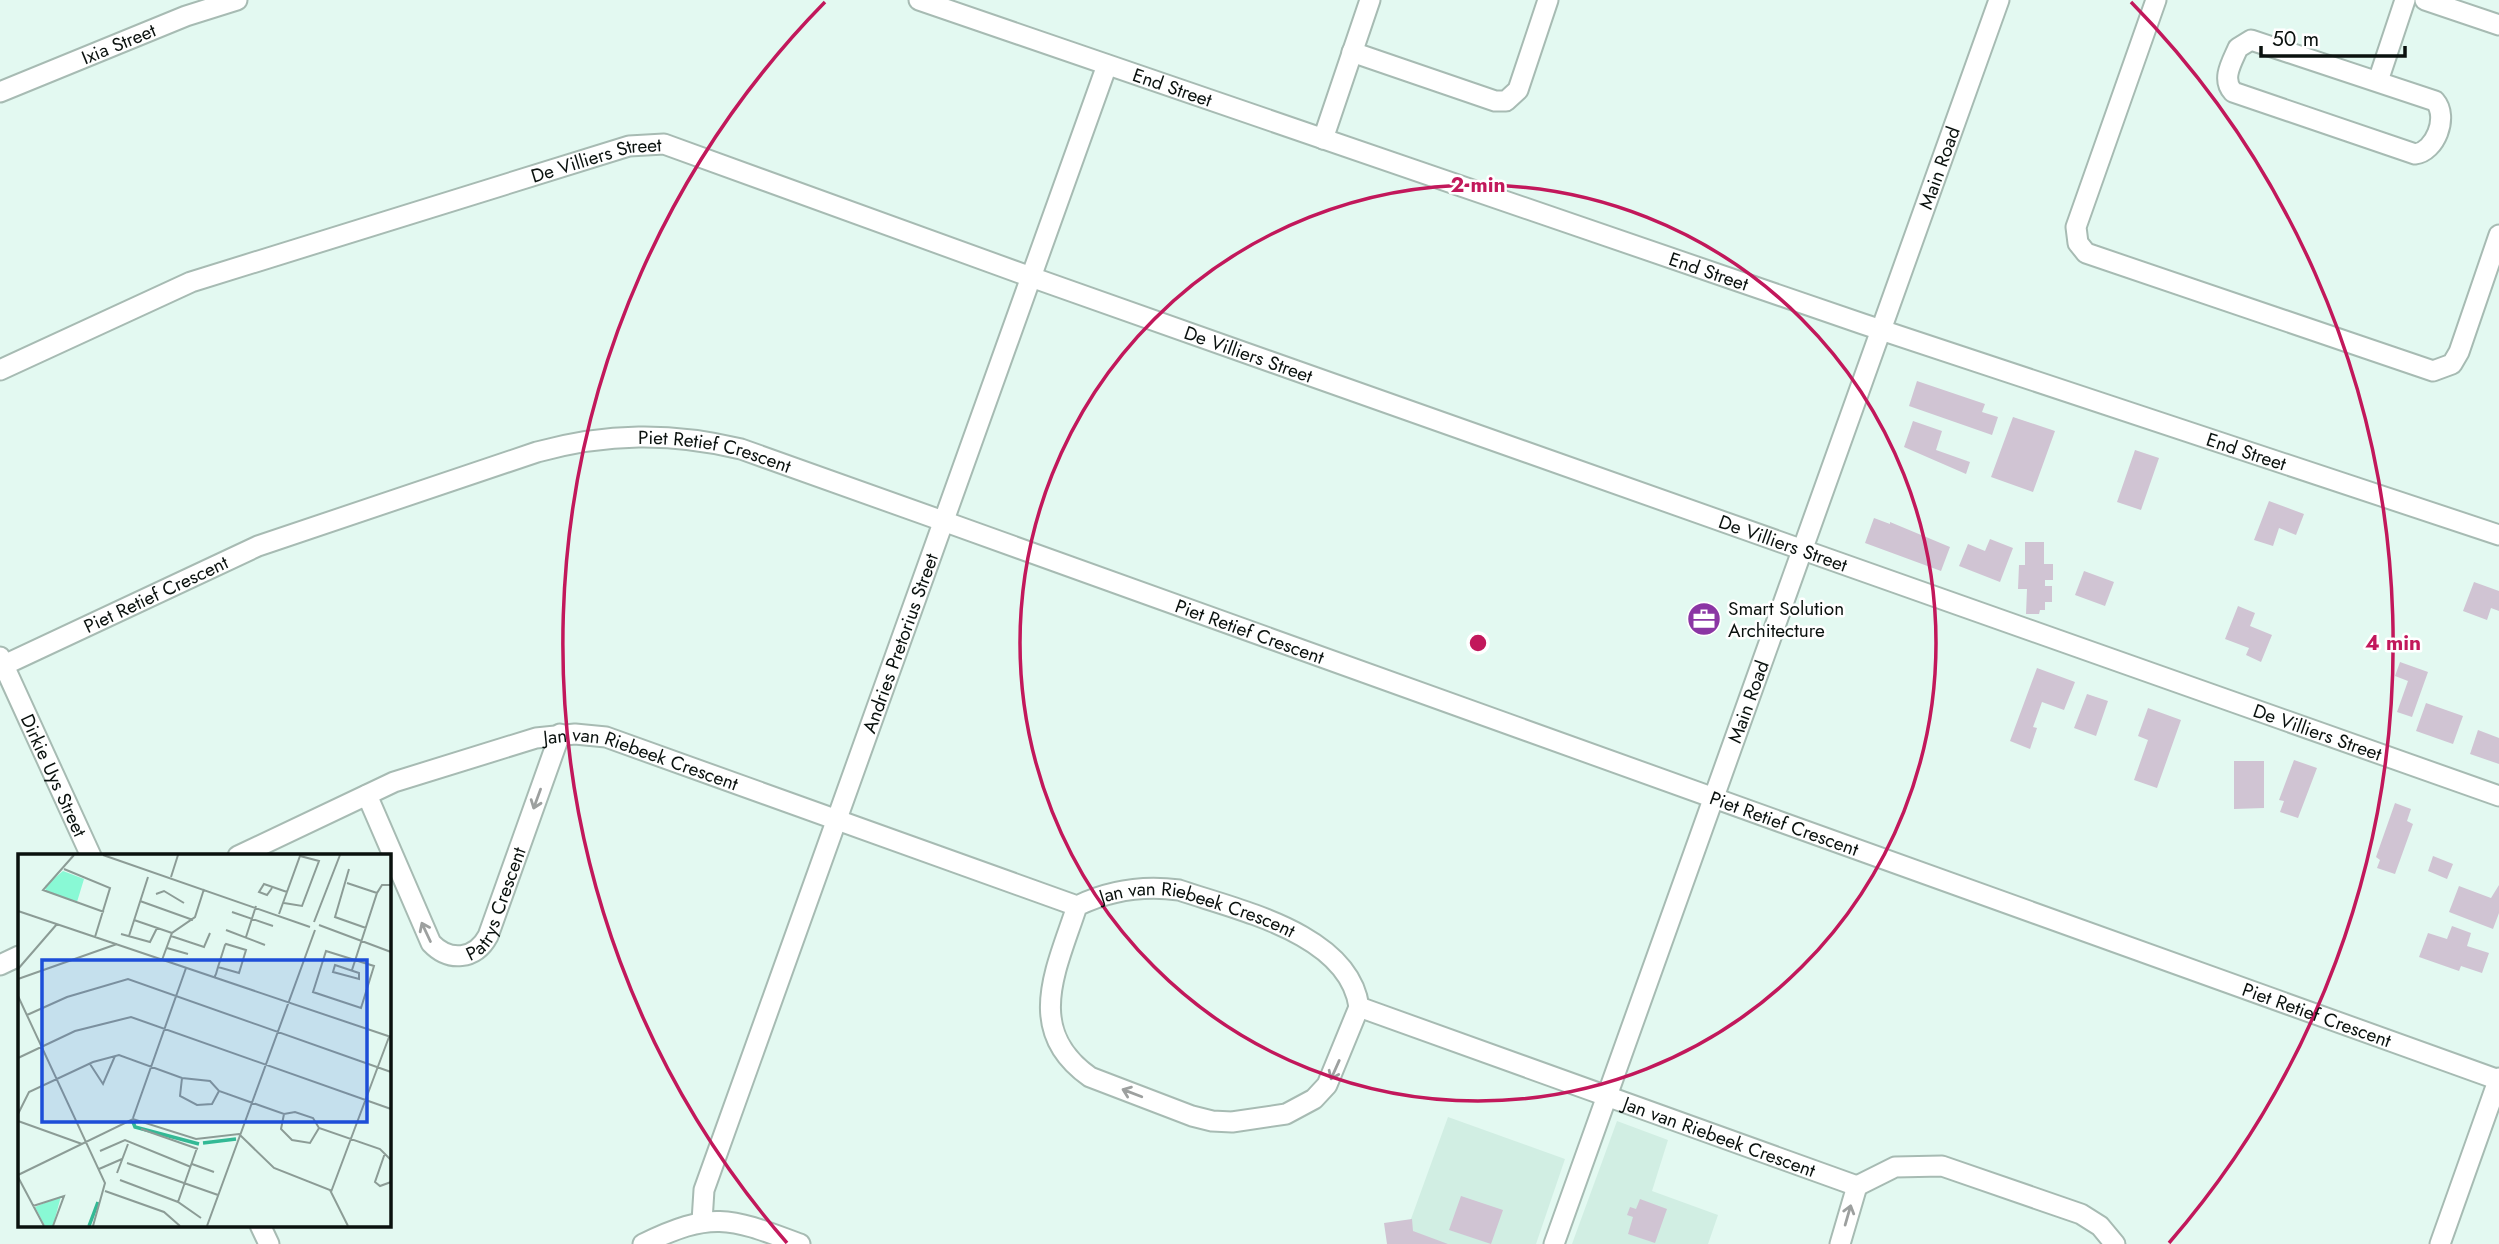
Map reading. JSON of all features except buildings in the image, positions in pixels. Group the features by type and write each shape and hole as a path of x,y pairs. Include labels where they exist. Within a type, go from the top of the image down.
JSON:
{"street":[{"name":"Ixia Street","path":"0,92 186,16 237,0"},
{"name":"End Street","path":"921,0 1882,329 2499,535"},
{"path":"1323,139 1370,0"},
{"path":"1352,52 1495,101 1506,101 1518,90 1548,0"},
{"name":"Main Road","path":"1554,1244 1999,0"},
{"path":"2156,0 2076,227 2078,243 2086,253 2433,371 2452,364 2459,352 2499,235"},
{"path":"2378,81 2405,0"},
{"path":"2425,0 2499,25"},
{"path":"2251,40 2378,81 2438,105 2442,113 2440,122 2432,145 2424,152 2415,154 2238,95 2229,88 2227,80 2238,48 2251,40"},
{"name":"Andries Pretorius Street","path":"702,1221 704,1189 1107,65"},
{"name":"De Villiers Street","path":"0,370 191,282 641,143 664,144 1031,277 2499,796"},
{"name":"Piet Retief Crescent","path":"1,663 258,546 537,452 594,439 654,436 712,442 741,449 943,521 2499,1079"},
{"name":"Dirkie Uys Street","path":"1,663 91,854"},
{"name":"Jan van Riebeek Crescent","path":"242,854 394,782 513,744 559,734 606,737 1077,905 1127,889 1162,888 1179,890 1288,928 1322,950 1349,978 1359,1007 1857,1186"},
{"name":"Patrys Crescent","path":"366,795 431,943 453,956 470,954 484,944 488,936 559,734"},
{"path":"1077,905 1049,1000 1051,1024 1060,1047 1078,1069 1090,1077 1192,1116 1233,1122 1286,1114 1307,1104 1321,1093 1334,1074 1359,1007"},
{"path":"0,965 18,956"},
{"path":"2440,1244 2499,1079"},
{"path":"1840,1244 1857,1186 1895,1167 1942,1166 2081,1214 2100,1226 2115,1244"},
{"path":"643,1244 685,1224 702,1221 733,1221 800,1244"},
{"path":"260,1226 269,1244"}],"shaded area":[{"path":"1448,1117 1565,1159 1536,1244 1387,1244 1411,1219"},
{"path":"1617,1121 1668,1140 1652,1191 1718,1215 1708,1244 1572,1244"}],"place":[{"name":"Smart Solution Architecture","path":"1704,619"}]}
